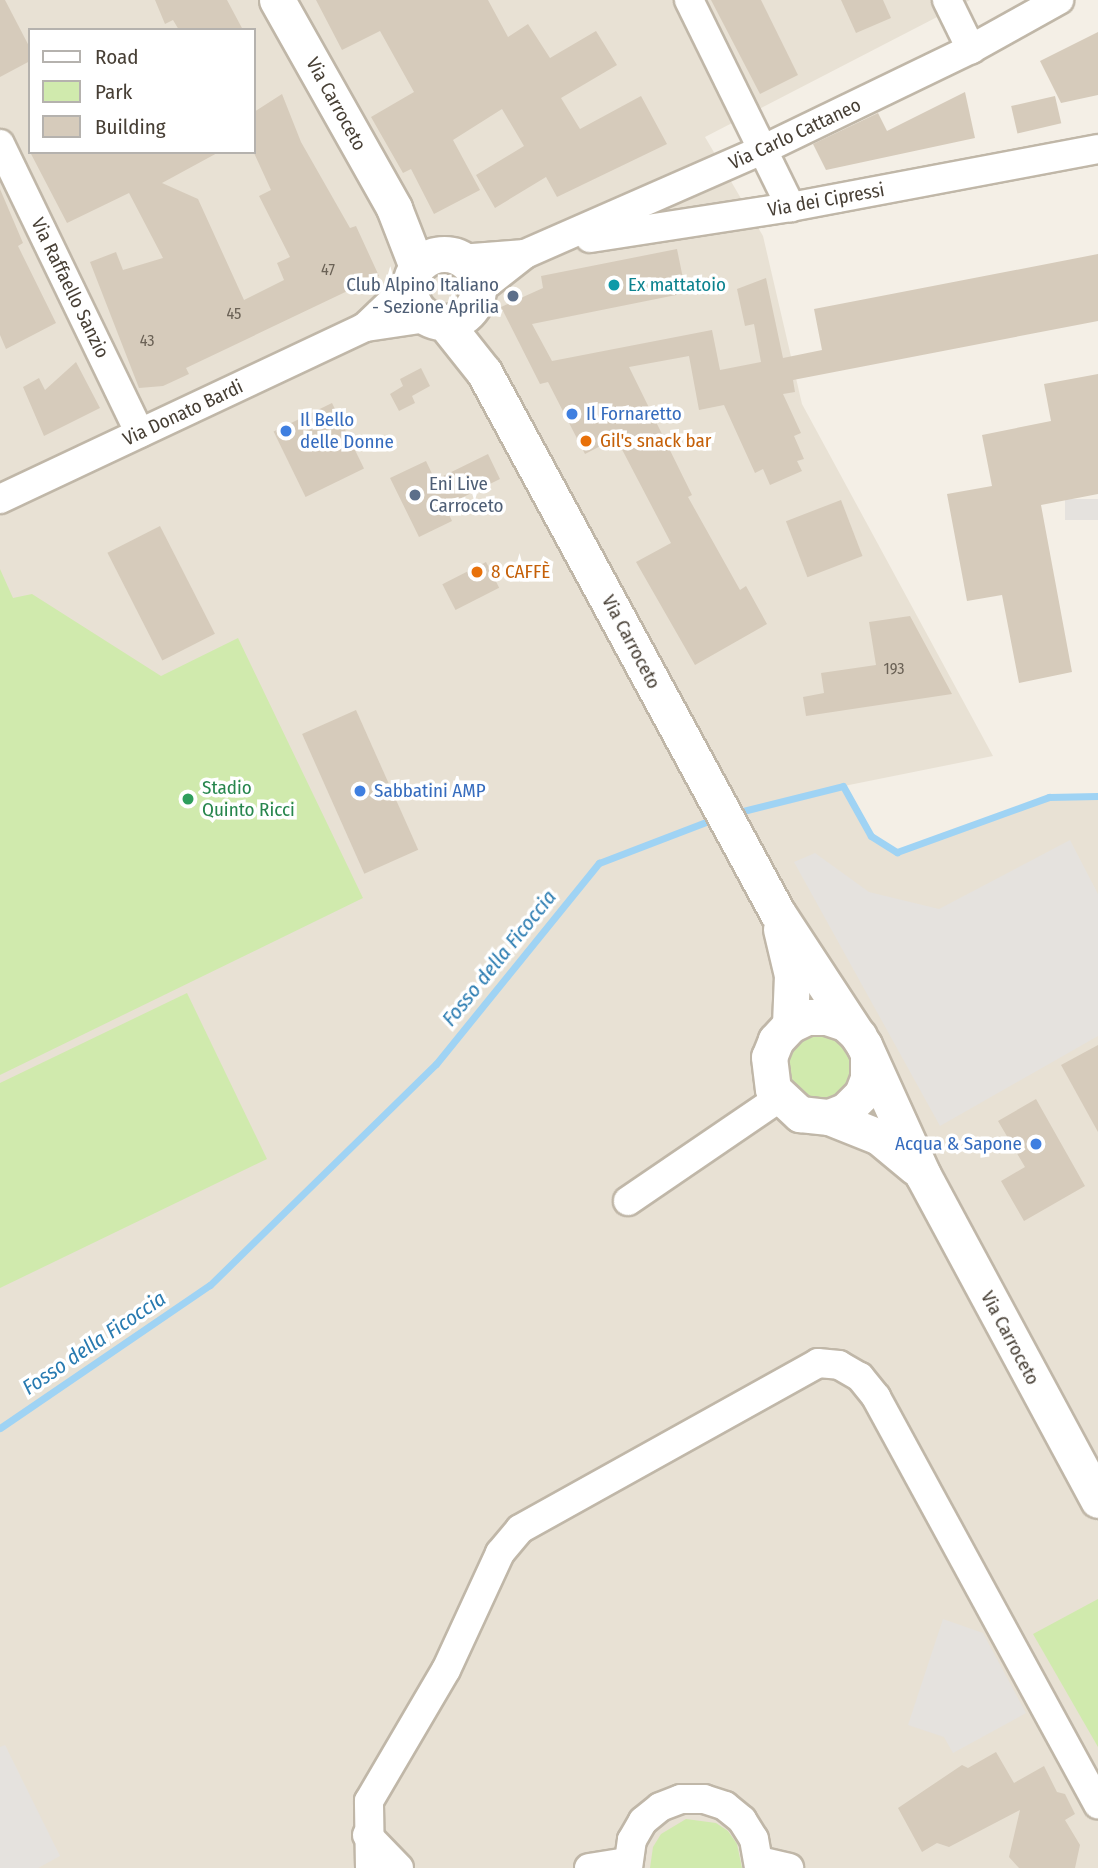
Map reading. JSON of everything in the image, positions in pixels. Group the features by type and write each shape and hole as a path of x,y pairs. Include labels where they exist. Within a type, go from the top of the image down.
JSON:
{"street":[{"name":"Via Carroceto","path":"277,0 394,208 432,266"},
{"path":"689,0 791,207"},
{"path":"947,0 971,49"},
{"name":"Via Carlo Cattaneo","path":"432,266 525,254 553,243 764,149 971,49 1059,0"},
{"name":"Via Raffaello Sanzio","path":"0,144 140,433"},
{"name":"Via dei Cipressi","path":"553,243 791,207 1098,149"},
{"name":"Via Carlo Cattaneo","path":"477,296 525,254"},
{"path":"432,266 474,272 477,296 464,316 436,320 413,303 432,266"},
{"name":"Via Donato Bardi","path":"0,499 365,327 432,266"},
{"name":"Via Carroceto","path":"477,296 484,372"},
{"name":"Via Carroceto","path":"436,320 484,372 777,912 863,1045 923,1175 1098,1500"},
{"name":"Via Donato Bardi","path":"365,327 436,320"},
{"name":"Via Carroceto","path":"777,912 792,975 790,1025"},
{"path":"628,1201 779,1098 769,1078 769,1057 776,1040 790,1025 807,1017 827,1017 845,1023 863,1045 868,1078 862,1094 845,1111 829,1117"},
{"name":"Via Carroceto","path":"779,1098 800,1114 829,1117 879,1137 923,1175"},
{"path":"370,1868 367,1835 369,1801 446,1670 500,1553 520,1529 818,1363 839,1365 860,1377 876,1397 1098,1804"},
{"path":"589,1868 628,1865 632,1840 643,1821 660,1807 681,1799 704,1799 725,1806 742,1820 754,1839 759,1864 789,1868"},
{"path":"367,1835 399,1868"}],"shaded area":[{"path":"0,0 970,0 705,137 763,236 802,404 993,756 844,786 870,836 897,852 1049,797 1098,796 1098,1868 0,1868"},
{"path":"1065,499 1098,499 1098,520 1065,520"},
{"path":"1070,840 1098,894 1098,1036 940,1126 794,862 815,853 869,892 939,909"},
{"path":"943,1619 983,1633 1026,1713 953,1753 944,1737 908,1725"},
{"path":"5,1745 60,1856 38,1868 0,1868 0,1747"}],"green space":[{"name":"Stadio Quinto Ricci","path":"0,569 13,598 32,594 161,676 238,638 363,898 0,1075"},
{"path":"187,993 267,1159 0,1288 0,1083"},
{"path":"819,1033 832,1036 843,1043 850,1054 853,1067 850,1080 843,1091 832,1098 819,1101 806,1098 795,1091 788,1080 785,1067 788,1054 795,1043 806,1036"},
{"path":"1098,1599 1098,1747 1033,1634"},
{"path":"686,1819 716,1823 728,1831 737,1844 742,1868 650,1868 653,1847 661,1834"}],"building":[{"path":"0,0 5,0 28,44 28,62 0,77"},
{"path":"155,0 227,0 242,28 178,28 173,20 165,24"},
{"path":"316,0 488,0 508,37 528,24 550,58 596,31 617,65 561,98 580,129 641,96 667,144 557,197 546,177 495,208 476,175 524,146 502,109 453,140 480,190 434,214 411,169 403,173 371,117 414,92 380,31 342,50"},
{"path":"711,0 761,0 798,75 760,94"},
{"path":"841,0 883,0 891,18 856,33"},
{"path":"1098,32 1098,95 1061,103 1040,61"},
{"path":"965,92 975,138 826,170 813,144 878,113 887,131"},
{"path":"282,94 301,142 350,228 356,226 379,276 186,368 189,374 163,386 139,388 90,262 116,252 123,270 163,258 129,193 67,223 31,154 215,154 162,183 198,199 244,300 284,280 277,263 290,257 259,196 271,190 254,154 256,111"},
{"path":"1055,96 1061,123 1017,133 1011,106"},
{"path":"0,189 23,243 18,246 56,323 6,349 0,335"},
{"path":"677,249 686,293 532,324 552,361 712,330 720,370 761,362 754,324 745,326 737,289 766,278 783,358 822,350 814,309 1098,254 1098,321 793,380 795,392 783,394 801,433 794,436 804,459 797,461 802,471 770,485 763,469 755,473 724,405 699,410 689,356 629,367 692,495 688,497 740,590 746,586 767,624 695,665 636,562 671,543 616,438 585,454 548,382 540,384 501,307 543,288 541,276"},
{"path":"76,362 100,408 44,436 23,387 39,378 45,390"},
{"path":"421,368 430,386 412,396 415,403 399,411 390,394 403,386 400,379"},
{"path":"1098,374 1098,494 1041,505 1072,672 1019,683 1002,595 967,601 947,494 992,486 982,435 1051,421 1044,384"},
{"path":"332,403 364,469 306,497 274,431"},
{"path":"488,454 500,479 445,506 452,521 419,537 390,478 426,461 435,480"},
{"path":"841,500 863,556 807,577 786,521"},
{"path":"160,526 215,634 162,661 107,553"},
{"path":"486,562 499,588 456,610 442,584"},
{"path":"910,616 952,694 806,716 803,697 824,693 821,673 876,665 869,622"},
{"name":"Sabbatini AMP","path":"356,710 418,850 364,874 302,734"},
{"path":"1098,1045 1098,1132 1061,1065"},
{"name":"Acqua & Sapone","path":"1036,1099 1085,1186 1024,1221 1001,1181 1025,1167 998,1121"},
{"path":"996,1752 1014,1783 1044,1766 1057,1792 1065,1794 1075,1814 1065,1820 1080,1845 1075,1868 1019,1868 1009,1857 1020,1810 949,1847 937,1843 922,1852 898,1808 962,1765 968,1768"}],"waterway":[{"name":"Fosso della Ficoccia","path":"735,813 843,786 871,836 897,852 1049,797 1098,796"},
{"name":"Fosso della Ficoccia","path":"0,1428 210,1285 436,1064 599,863 716,818"}],"place":[{"name":"Ex mattatoio","path":"614,285"},
{"name":"Club Alpino Italiano - Sezione Aprilia","path":"513,296"},
{"name":"Il Fornaretto","path":"572,414"},
{"name":"Il Bello delle Donne","path":"286,431"},
{"name":"Gil's snack bar","path":"586,441"},
{"name":"Eni Live Carroceto","path":"415,495"},
{"name":"8 CAFFÈ","path":"477,572"},
{"name":"Sabbatini AMP","path":"360,791"},
{"name":"Stadio Quinto Ricci","path":"188,799"},
{"name":"Acqua & Sapone","path":"1036,1144"}]}
